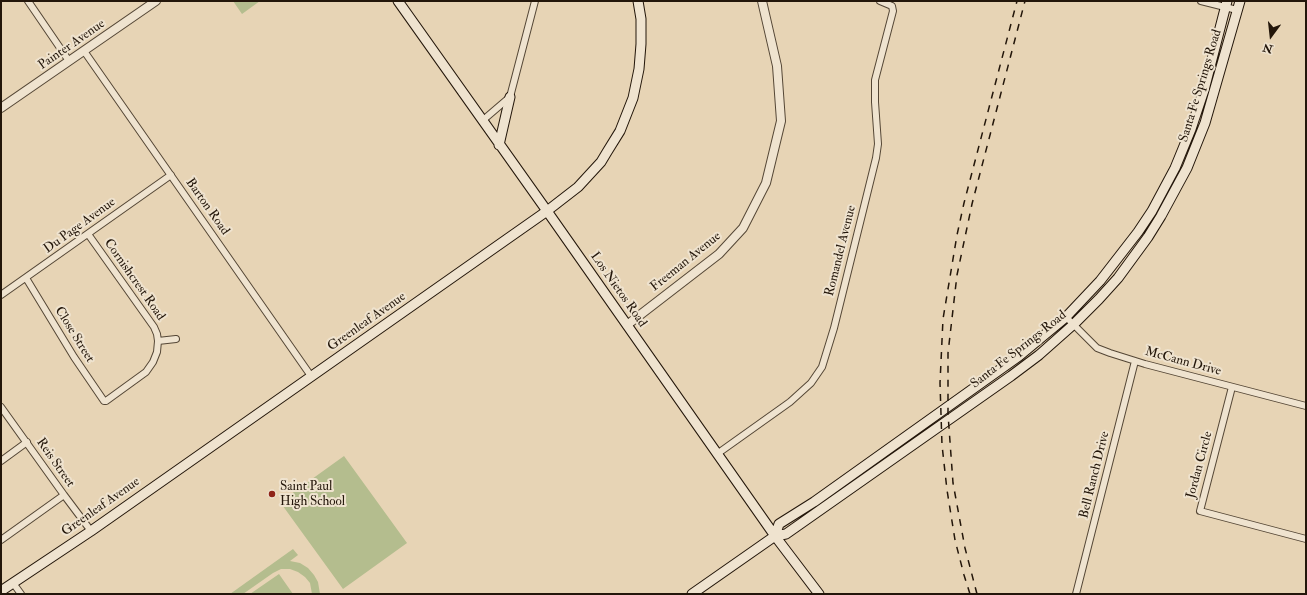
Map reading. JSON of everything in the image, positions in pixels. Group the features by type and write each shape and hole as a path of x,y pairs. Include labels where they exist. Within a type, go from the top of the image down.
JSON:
{"main road":[{"name":"Los Nietos Road","path":"398,1 775,536 819,594"},
{"name":"Greenleaf Avenue","path":"1,591 91,531 547,211 578,187 601,162 620,131 633,98 639,69 642,35 638,1"},
{"name":"Santa Fe Springs Road","path":"775,536 779,524 840,483 1019,356 1066,317 1100,281 1125,250 1152,211 1175,168 1191,129 1204,90 1226,4"},
{"name":"Santa Fe Springs Road","path":"692,594 775,536 786,534 1011,376 1039,355 1074,324 1118,278 1148,237 1161,216 1177,188 1196,146 1205,123 1238,6"},
{"path":"499,145 510,97"},
{"path":"840,483 846,492"}],"street":[{"path":"28,1 69,61"},
{"name":"Painter Avenue","path":"1,108 156,1"},
{"path":"482,120 510,97 535,1"},
{"name":"Freeman Avenue","path":"627,325 719,254 742,228 766,183 782,121 777,66 762,1"},
{"name":"Romandel Avenue","path":"717,454 790,402 811,384 822,366 836,320 876,158 878,144 875,80 894,11 892,6 880,1"},
{"path":"1201,1 1238,6"},
{"name":"Barton Road","path":"84,51 311,376"},
{"name":"Du Page Avenue","path":"1,295 171,175"},
{"name":"Cornishcrest Road","path":"88,234 154,327 158,341 155,357 146,372 106,401"},
{"name":"Close Street","path":"26,278 78,363 102,399 106,401"},
{"name":"McCann Drive","path":"1066,317 1097,348 1135,361 1306,406"},
{"name":"Cornishcrest Road","path":"158,341 176,339"},
{"name":"Bell Ranch Drive","path":"1076,594 1135,361"},
{"name":"Jordan Circle","path":"1232,386 1200,511 1306,540"},
{"name":"Reis Street","path":"1,407 91,531"},
{"path":"1,461 26,442"},
{"path":"1,540 64,495"},
{"path":"13,583 21,594"}],"green space":[{"path":"233,1 260,1 242,14"},
{"path":"344,456 407,543 343,589 280,502"},
{"path":"293,549 298,555 290,561 300,563 308,568 318,582 320,594 312,594 310,583 298,572 290,569 281,569 243,594 230,594"},
{"path":"279,574 293,594 250,594"}],"railway":[{"path":"970,594 955,540 942,445 940,383 943,319 964,203 1017,1"},
{"path":"977,594 965,548 953,483 948,414 948,353 957,275 972,204 1025,1"}],"place":[{"name":"Saint Paul High School","path":"272,494"}]}
